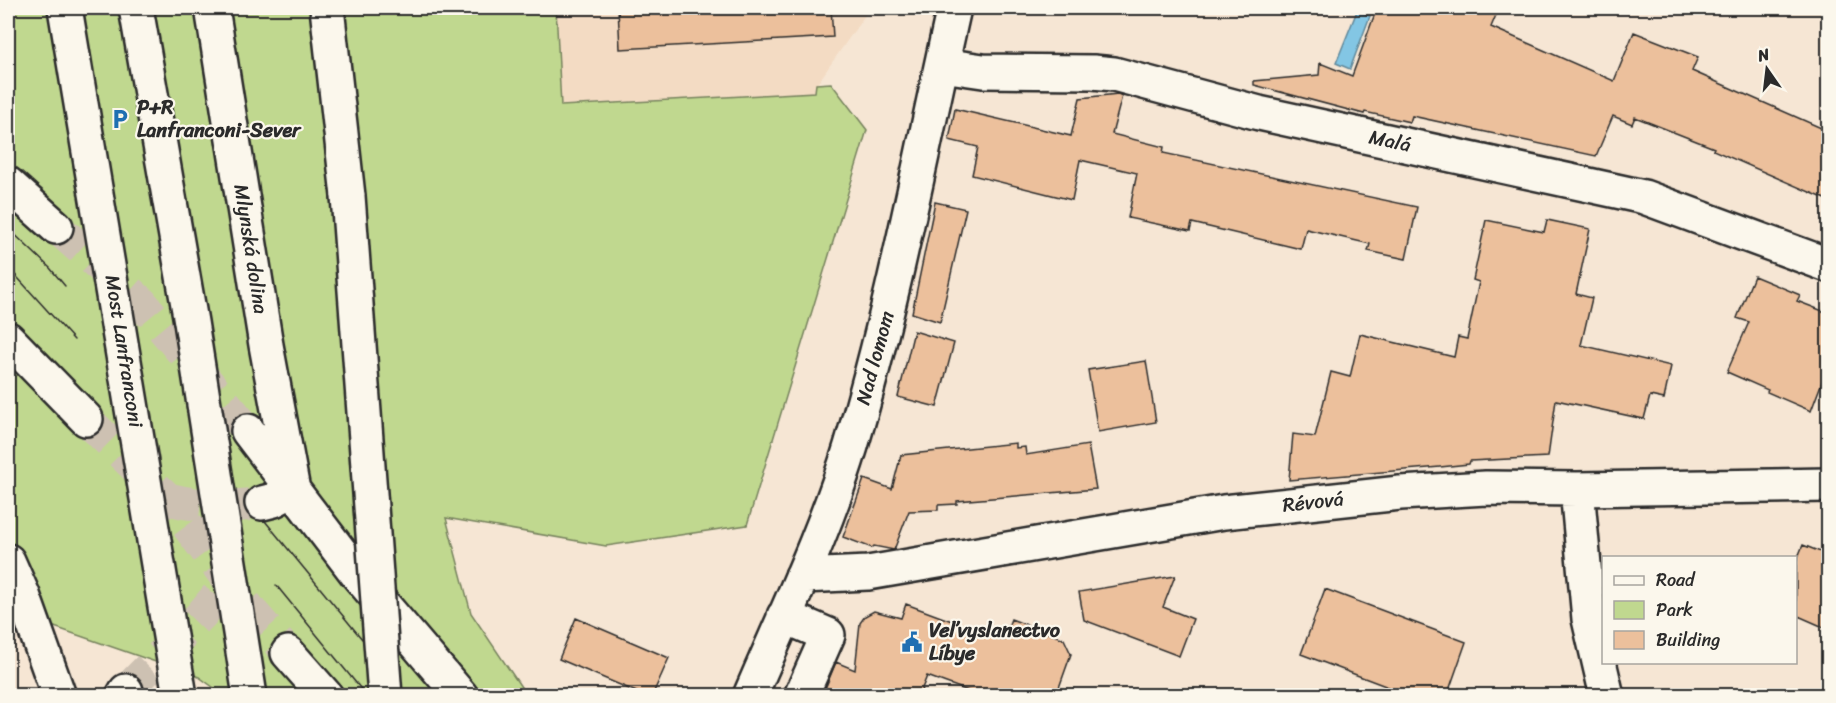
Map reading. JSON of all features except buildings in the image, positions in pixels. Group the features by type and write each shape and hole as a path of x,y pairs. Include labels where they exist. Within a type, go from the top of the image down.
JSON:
{"main road":[{"name":"Most Lanfranconi","path":"65,8 180,696"},
{"path":"136,8 189,310 250,696"},
{"name":"Mlynská dolina","path":"213,8 264,333 293,490"},
{"path":"327,8 348,196 385,696"},
{"name":"Nad lomom","path":"750,696 802,576 850,448 886,319 954,8"},
{"name":"Malá","path":"942,65 983,71 1114,74 1259,113 1644,197 1828,265"},
{"path":"8,184 56,227"},
{"path":"8,339 86,419"},
{"path":"248,431 357,574 461,696"},
{"name":"Révová","path":"802,576 868,573 1224,512 1400,493 1475,489 1828,485"},
{"path":"1577,489 1589,619 1607,696"},
{"path":"262,503 274,500 293,490"},
{"path":"8,561 23,595 58,696"},
{"path":"784,616 828,634 801,696"},
{"path":"288,653 326,696"}],"shaded area":[{"path":"556,8 870,8 817,84 815,92 561,106"}],"green space":[{"path":"8,8 556,8 561,106 815,92 816,84 831,83 867,130 747,525 606,546 446,518 471,613 521,687 529,695 224,695 199,677 8,611"}],"water":[{"path":"1357,11 1370,16 1350,69 1336,63"}],"tunnel":[{"path":"56,227 141,302 248,431"},
{"path":"86,419 168,499 251,611 288,653"},
{"path":"168,499 215,506 262,503"},
{"path":"126,691 201,615 229,582"}],"tram line":[{"path":"8,228 50,268 65,286"},
{"path":"8,267 74,340"},
{"path":"265,521 362,639"},
{"path":"276,585 365,694"}],"place":[{"name":"P+R Lanfranconi-Sever","path":"120,119"},
{"name":"Veľvyslanectvo Líbye","path":"912,642"}]}
